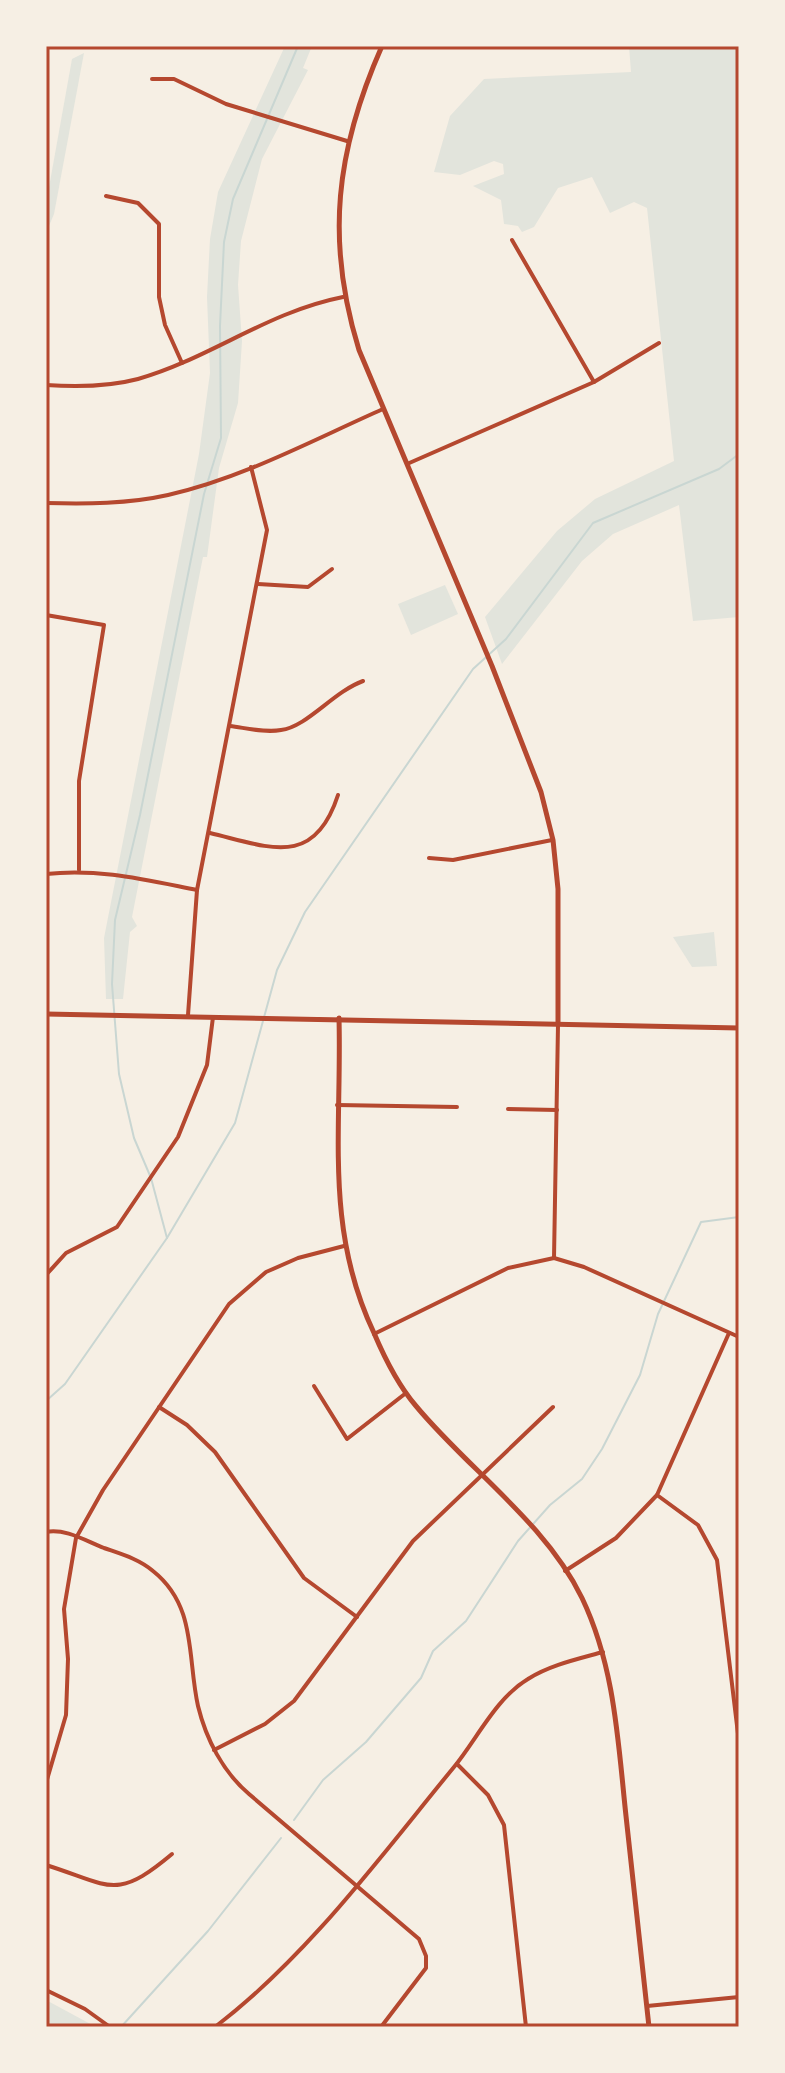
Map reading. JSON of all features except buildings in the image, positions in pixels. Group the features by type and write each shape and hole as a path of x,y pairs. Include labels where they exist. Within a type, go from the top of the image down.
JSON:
{"street":[{"path":"382,46 361,93 347,141 338,204 343,297 359,350 520,734 541,792 553,840 560,944 554,1258"},
{"path":"152,79 174,79 226,104 347,141"},
{"path":"106,196 138,203 159,224 162,234 159,297 165,325 182,363"},
{"path":"512,240 594,382"},
{"path":"46,385 114,383 182,363 290,310 343,297"},
{"path":"407,464 594,382 659,343"},
{"path":"46,503 91,503 166,495 251,467 383,409"},
{"path":"188,1015 197,890 267,530 251,467"},
{"path":"258,584 308,587 332,569"},
{"path":"46,615 104,625 79,781 79,870"},
{"path":"230,726 283,730 307,719 341,689 363,681"},
{"path":"210,833 281,849 299,847 320,833 330,819 338,795"},
{"path":"429,858 453,860 553,840"},
{"path":"46,874 79,870 197,890"},
{"path":"46,1014 739,1028"},
{"path":"46,1275 66,1253 117,1227 178,1137 207,1065 213,1015"},
{"path":"339,1018 337,1180 344,1246 356,1292 374,1334 406,1393 551,1549 581,1598 603,1652 615,1711 649,2027"},
{"path":"337,1105 457,1107"},
{"path":"508,1109 557,1110"},
{"path":"46,1783 66,1715 68,1659 64,1609 76,1538 103,1490 229,1304 249,1284 277,1266 344,1246"},
{"path":"374,1334 508,1268 554,1258 584,1267 739,1337"},
{"path":"565,1571 616,1538 657,1495 729,1333"},
{"path":"314,1386 347,1439 406,1393"},
{"path":"159,1407 187,1425 215,1452 304,1578 357,1617"},
{"path":"214,1750 265,1724 294,1701 413,1541 553,1407"},
{"path":"657,1495 698,1525 717,1560 739,1742"},
{"path":"46,1532 58,1530 134,1559 151,1569 174,1592 187,1625 199,1709 214,1750 237,1784 419,1939 426,1956 422,1976 381,2027"},
{"path":"215,2027 283,1970 456,1764 510,1694 528,1679 603,1652"},
{"path":"456,1764 488,1795 504,1825 526,2027"},
{"path":"46,1865 115,1887 143,1878 172,1854"},
{"path":"46,1990 110,2027"},
{"path":"647,2006 739,1997"}],"shaded area":[{"path":"285,46 312,46 303,68 308,70 262,159 241,241 238,285 242,341 238,403 219,468 207,557 203,557 132,917 137,926 130,932 123,999 106,999 104,938 199,454 210,373 207,297 210,239 218,192"},
{"path":"629,46 739,46 739,617 693,621 679,505 613,534 582,561 502,664 485,617 557,531 595,499 674,461 647,208 634,202 610,213 592,177 558,188 534,227 522,232 518,226 504,224 501,200 473,186 504,174 503,164 494,161 460,175 434,172 450,116 484,79 631,72"},
{"path":"84,53 54,214 46,233 46,204 72,59"},
{"path":"445,585 458,614 411,635 398,604"},
{"path":"714,932 717,966 692,967 673,937"},
{"path":"46,2000 96,2027 46,2027"}],"waterway":[{"path":"167,1238 151,1178 134,1138 119,1074 112,984 115,920 140,815 204,494 221,438 220,326 224,242 233,199 298,46"},
{"path":"46,1401 65,1384 167,1238 235,1123 277,970 305,912 473,669 506,639 593,523 719,469 739,454"},
{"path":"294,1820 323,1780 366,1742 421,1678 433,1651 466,1621 518,1541 550,1505 582,1479 602,1449 640,1375 658,1314 701,1222 739,1217"},
{"path":"121,2027 208,1931 281,1838"}]}
